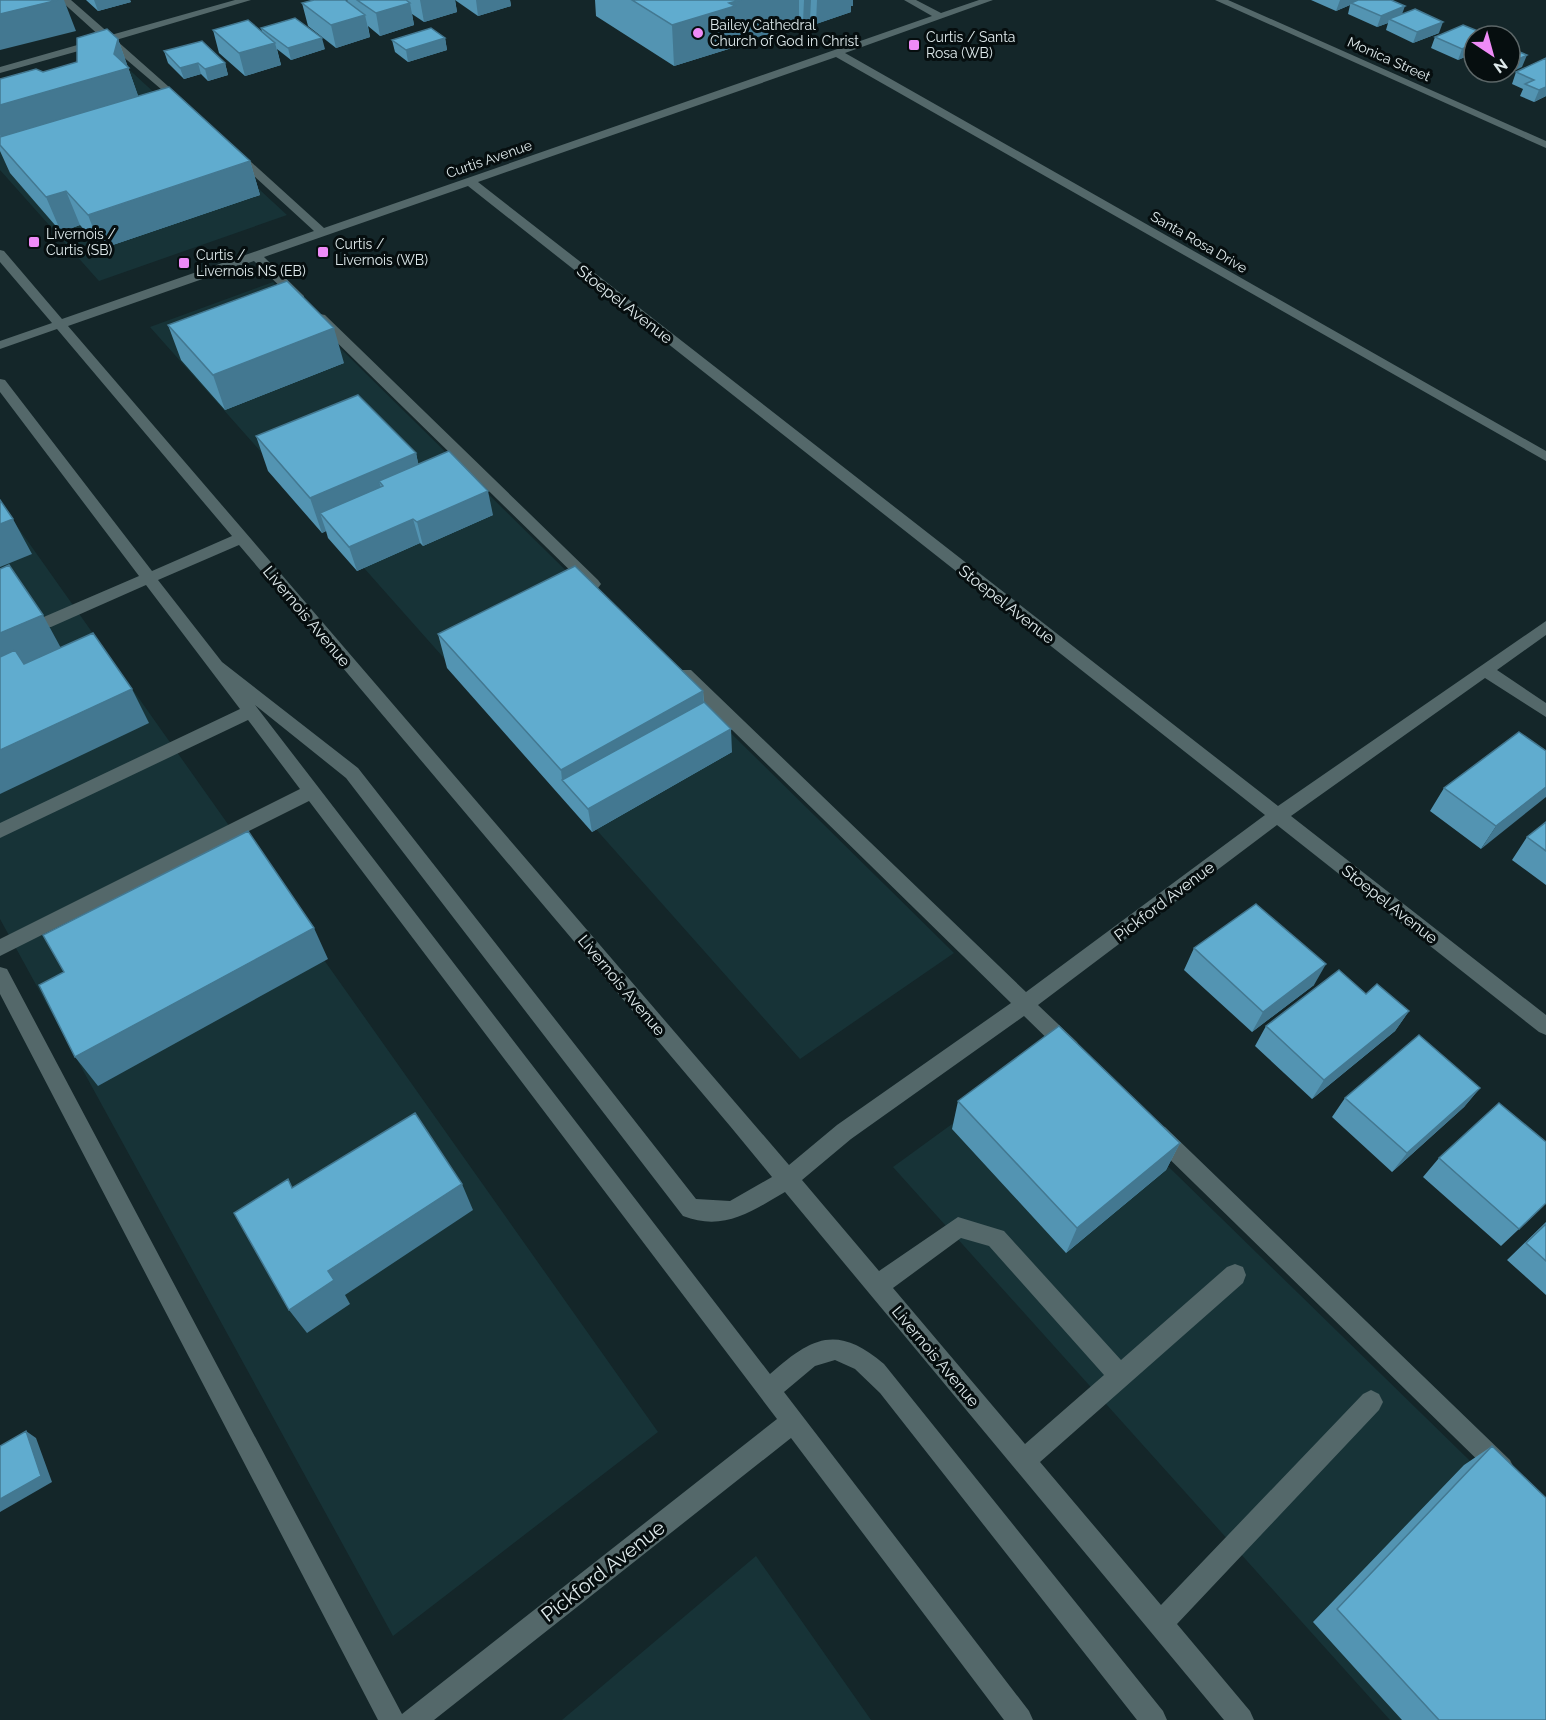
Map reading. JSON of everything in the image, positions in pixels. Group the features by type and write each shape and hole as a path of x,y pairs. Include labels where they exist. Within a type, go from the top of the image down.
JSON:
{"street":[{"path":"65,0 192,113"},
{"path":"0,70 246,0"},
{"path":"909,0 940,17"},
{"name":"Curtis Avenue","path":"0,345 988,0"},
{"name":"Monica Street","path":"1220,0 1546,145"},
{"name":"Santa Rosa Drive","path":"837,53 1546,458"},
{"path":"226,145 323,233"},
{"name":"Stoepel Avenue","path":"470,182 1546,1026"},
{"name":"Livernois Avenue","path":"0,254 877,1286 1241,1720"},
{"path":"256,256 602,593"},
{"path":"0,383 1020,1720"},
{"path":"45,623 241,538"},
{"name":"Pickford Avenue","path":"218,667 352,773 692,1209 732,1211 786,1180 844,1132 1026,1003 1277,816 1546,627"},
{"path":"670,659 1082,1060"},
{"path":"1485,670 1546,711"},
{"path":"0,831 251,711"},
{"path":"0,948 312,791"},
{"path":"0,975 392,1720"},
{"path":"1142,1119 1512,1478"},
{"path":"877,1286 958,1227 996,1238 1119,1375"},
{"path":"1024,1460 1235,1275"},
{"path":"768,1390 822,1350 840,1348 857,1355 883,1380 918,1422 1154,1720"},
{"path":"1160,1624 1371,1402"},
{"name":"Pickford Avenue","path":"414,1720 792,1422"}],"shaded area":[{"path":"121,62 287,215 99,281 0,170 0,97"},
{"path":"273,282 954,953 800,1059 150,327"},
{"path":"0,502 658,1432 393,1636 0,919"},
{"path":"1051,1052 1546,1535 1546,1720 1390,1720 893,1167"},
{"path":"756,1556 871,1720 562,1720"}],"building":[{"path":"0,0 58,0 0,14"},
{"path":"314,0 345,0 365,15 331,25 302,3"},
{"path":"357,0 406,0 410,3 376,13"},
{"path":"632,0 741,0 729,3 735,6 672,25"},
{"path":"1358,0 1391,0 1405,6 1381,16 1351,3"},
{"path":"1415,9 1443,22 1417,32 1389,19"},
{"path":"295,18 322,38 288,48 261,28"},
{"path":"248,20 275,43 239,53 213,30"},
{"path":"1462,25 1462,49 1435,37"},
{"path":"431,28 445,38 406,50 392,40"},
{"path":"107,29 118,39 114,54 129,68 0,105 0,79 36,69 43,72 77,62 77,38"},
{"path":"202,41 225,63 205,69 198,63 180,68 164,51"},
{"path":"1546,58 1546,87 1539,90 1525,84 1534,80 1522,75 1522,69"},
{"path":"169,87 250,161 88,215 66,191 46,197 0,145 0,137"},
{"path":"287,281 334,328 213,375 168,325"},
{"path":"358,395 416,453 310,498 256,436"},
{"path":"449,451 488,491 417,522 413,519 349,547 320,513 383,486 379,481"},
{"path":"0,500 13,519 0,524"},
{"path":"9,565 43,615 0,633 0,569"},
{"path":"575,566 703,691 561,770 438,634"},
{"path":"93,633 132,689 0,750 0,657 15,650 24,664"},
{"path":"704,702 731,729 588,809 562,780"},
{"path":"1519,732 1546,751 1546,787 1496,826 1444,788"},
{"path":"1546,822 1546,851 1527,837"},
{"path":"248,831 314,928 75,1057 39,985 64,972 43,935"},
{"path":"1256,904 1326,964 1263,1012 1194,948"},
{"path":"1339,970 1366,994 1377,984 1409,1011 1324,1080 1266,1026"},
{"path":"1059,1026 1180,1143 1077,1228 958,1101"},
{"path":"1419,1035 1480,1088 1407,1153 1345,1098"},
{"path":"1499,1103 1546,1142 1546,1203 1519,1229 1439,1158"},
{"path":"415,1113 462,1184 328,1271 334,1280 289,1310 234,1213 288,1179 292,1188"},
{"path":"1546,1224 1546,1261 1526,1243"},
{"path":"26,1431 41,1476 0,1499 0,1446"},
{"path":"1492,1446 1546,1498 1546,1720 1439,1720 1337,1609"}],"place":[{"name":"Bailey Cathedral Church of God in Christ","path":"698,33"},
{"name":"Curtis / Santa Rosa (WB)","path":"914,45"},
{"name":"Livernois / Curtis (SB)","path":"34,242"},
{"name":"Curtis / Livernois (WB)","path":"323,252"},
{"name":"Curtis / Livernois NS (EB)","path":"184,263"}]}
